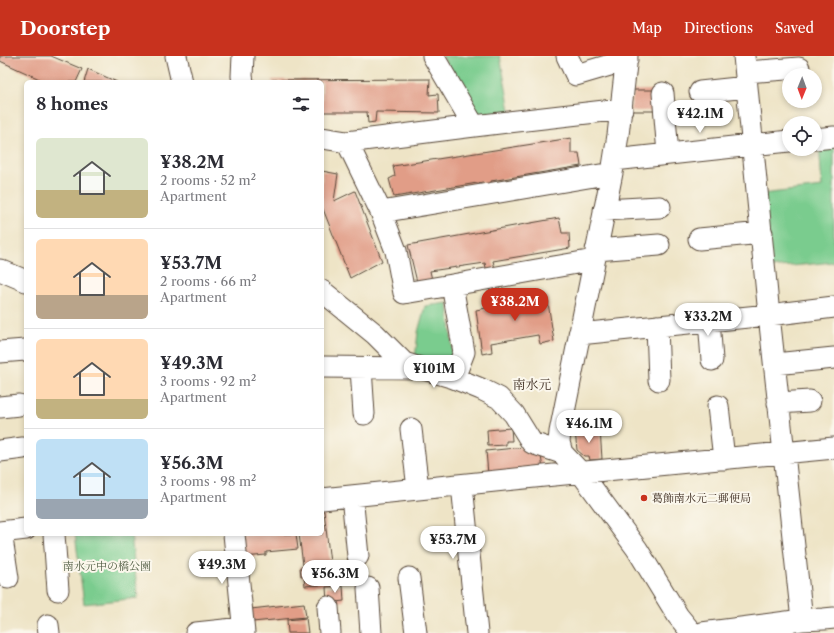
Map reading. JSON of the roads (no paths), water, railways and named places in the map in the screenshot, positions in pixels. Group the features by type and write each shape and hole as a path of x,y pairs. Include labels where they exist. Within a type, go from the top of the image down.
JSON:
{"street":[{"path":"176,56 182,80"},
{"path":"243,56 243,80"},
{"path":"433,56 474,126"},
{"path":"562,453 559,442 560,432 613,167 622,110 627,58 576,75 567,56"},
{"path":"700,92 746,72 782,69"},
{"path":"746,72 784,454 796,625"},
{"path":"663,93 668,154"},
{"path":"324,138 347,142 474,126 622,110"},
{"path":"822,138 834,137"},
{"path":"347,142 381,212 396,251 404,293 452,285 595,255 659,245"},
{"path":"381,212 613,167 668,154 782,143"},
{"path":"604,210 660,206"},
{"path":"699,239 762,233"},
{"path":"0,270 24,280"},
{"path":"452,285 464,352 454,378"},
{"path":"324,293 375,334 404,363 454,378 498,398 514,414 532,443 562,453 581,473 638,549 678,616 692,633"},
{"path":"579,334 834,307"},
{"path":"324,311 348,312"},
{"path":"710,320 712,360"},
{"path":"657,326 659,380"},
{"path":"0,352 24,350"},
{"path":"775,364 834,358"},
{"path":"324,367 422,368"},
{"path":"360,368 364,414"},
{"path":"778,403 810,401"},
{"path":"718,406 724,459"},
{"path":"411,429 418,489"},
{"path":"0,451 23,448"},
{"path":"324,499 834,448"},
{"path":"462,485 477,633"},
{"path":"352,496 358,556"},
{"path":"8,578 1,532 24,529"},
{"path":"54,536 58,590"},
{"path":"196,633 244,631 234,536"},
{"path":"409,578 416,633"},
{"path":"368,588 371,633"},
{"path":"328,607 330,633"},
{"path":"702,633 828,623"}],"place":[{"name":"葛飾南水元二郵便局","path":"644,498"}],"district":[{"name":"南水元","path":"532,384"}],"park label":[{"name":"南水元中の橋公園","path":"107,566"}]}
